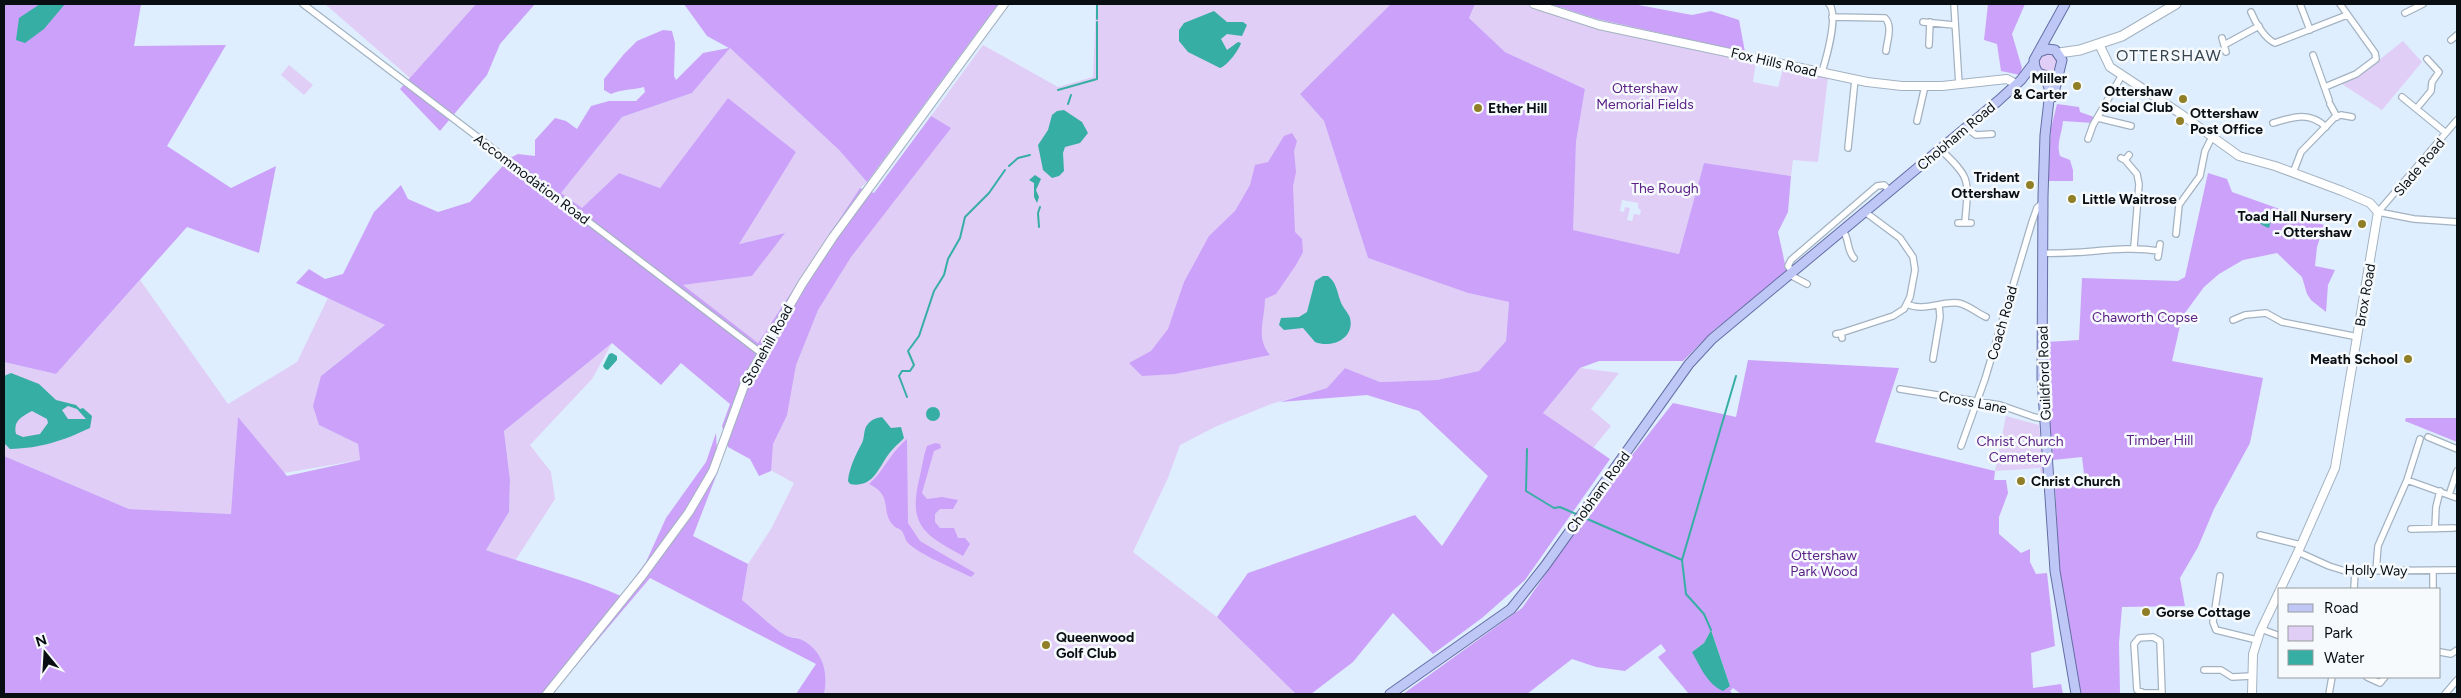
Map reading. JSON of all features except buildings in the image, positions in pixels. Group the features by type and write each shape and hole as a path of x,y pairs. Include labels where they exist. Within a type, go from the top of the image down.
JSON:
{"main road":[{"path":"2062,63 2052,40 2065,4"},
{"path":"2065,4 2034,63 2042,75 2052,76 2058,72 2062,63 2100,46"},
{"path":"2039,52 2047,49 2057,52 2116,42 2122,36 2176,4"},
{"name":"Chobham Road","path":"1390,694 1511,609 1545,566 1690,364 1712,339 1966,128 2019,82 2034,63"},
{"name":"Guildford Road","path":"2046,141 2058,72"},
{"name":"Chobham Road","path":"2019,82 2042,75"},
{"name":"Guildford Road","path":"2042,75 2050,91 2043,202 2042,378 2056,571 2076,694"}],"street":[{"name":"Accommodation Road","path":"303,4 761,353"},
{"name":"Stonehill Road","path":"547,694 642,576 702,493 719,455 745,383 761,353 833,237 1004,4"},
{"name":"Fox Hills Road","path":"1534,4 1600,25 1883,84 1959,85 2005,79 2019,82"},
{"path":"1822,72 1830,44 1832,9 1829,4"},
{"path":"1954,4 1959,85"},
{"path":"2300,4 2310,30"},
{"path":"2325,86 2356,74 2376,59 2375,53 2340,4"},
{"path":"2407,4 2407,11 2423,4"},
{"path":"2252,12 2270,41 2275,43 2347,15"},
{"path":"1832,16 1885,18 1888,21 1889,28 1886,51"},
{"path":"1928,45 1927,22 1954,25"},
{"path":"2224,45 2259,26"},
{"path":"2451,40 2457,35"},
{"path":"2222,38 2226,52"},
{"path":"2100,46 2108,65 2239,156 2293,173 2370,203 2378,212 2414,219 2457,222"},
{"path":"2313,55 2336,117"},
{"path":"2417,108 2432,91 2432,82 2439,72 2427,59"},
{"path":"2088,140 2093,125 2122,75"},
{"path":"1848,148 1855,79"},
{"path":"1917,121 1924,86"},
{"path":"2402,97 2446,133"},
{"path":"2293,173 2301,152 2336,117 2341,115 2352,116"},
{"path":"2273,123 2306,116 2319,121 2326,127"},
{"path":"2098,118 2131,126"},
{"name":"Slade Road","path":"2378,212 2387,204 2457,120"},
{"path":"1966,128 1976,135 1993,134"},
{"path":"2176,234 2179,205 2200,176 2205,151 2212,137"},
{"path":"1940,149 1966,178 1968,223 1958,223"},
{"path":"2125,158 2137,174 2139,184 2134,247"},
{"path":"1807,284 1792,274 1788,266 1791,260 1877,186 1884,185 1890,191"},
{"name":"Coach Road","path":"1961,446 1978,401 2032,222 2037,208 2043,202"},
{"path":"1840,335 1893,316 1907,304 1915,261 1900,238 1865,212"},
{"name":"Brox Road","path":"2281,588 2335,468 2378,212"},
{"path":"1843,230 1848,238 1848,250 1854,258"},
{"path":"2042,253 2084,253 2134,247 2158,254 2160,244"},
{"path":"1907,304 1922,307 1961,304 1986,318"},
{"path":"1933,359 1940,317 1939,305"},
{"path":"2233,320 2246,315 2266,313 2282,322 2358,337"},
{"path":"1934,351 1942,352"},
{"name":"Cross Lane","path":"1900,389 2000,405 2045,419"},
{"path":"2428,436 2457,449"},
{"path":"2376,571 2378,546 2407,480 2420,439"},
{"path":"2449,495 2457,471"},
{"path":"2407,480 2457,498"},
{"path":"2435,529 2436,507 2440,491"},
{"path":"2411,529 2454,528"},
{"name":"Holly Way","path":"2262,537 2300,548 2334,568 2355,571 2457,570"},
{"path":"2433,570 2433,588"},
{"path":"2354,588 2355,571"},
{"path":"2220,576 2213,622 2216,630 2257,640"},
{"name":"Brox Road","path":"2252,694 2253,654 2261,629 2278,594"},
{"path":"2261,629 2278,635"},
{"path":"2153,637 2160,641 2162,693 2144,693 2137,690 2134,644 2139,638 2153,637"},
{"path":"2441,652 2451,654 2457,650"},
{"path":"2204,670 2221,670 2232,677 2252,676"},
{"path":"2330,694 2332,678"},
{"path":"2369,678 2380,683 2384,678"},
{"path":"2445,694 2457,680"}],"green space":[{"path":"4,4 141,4 134,46 226,45 167,146 231,188 276,166 259,253 187,227 56,374 4,362"},
{"path":"325,4 476,4 410,78"},
{"path":"476,4 535,4 500,44 487,75 440,131 400,89"},
{"path":"684,4 998,4 867,182 839,150 730,48 692,93 622,117 561,193 582,208 619,173 660,188 728,98 796,152 739,244 785,233 752,276 683,285 758,343 860,188 874,193 931,116 951,128 851,257 818,310 796,365 787,415 773,444 771,471 759,476 750,459 728,447 722,426 730,404 681,363 661,385 612,343 504,431 510,480 509,512 486,550 588,583 621,596 646,562 666,518 706,462 716,433 718,471 693,536 748,564 742,600 779,631 788,637 800,639 808,643 814,649 819,655 824,669 824,694 796,694 816,664 650,578 552,694 4,694 4,456 129,509 231,514 238,417 287,476 360,460 358,444 319,425 313,406 321,376 385,325 296,283 309,269 325,279 343,274 374,212 401,185 408,199 438,212 470,202 510,158 518,154 535,156 535,140 555,118 566,121 577,129 591,106 609,101 636,101 645,92 644,87 611,94 604,90 604,79 637,41 663,30 672,31 675,43 674,76 676,80 703,53 729,48 707,36"},
{"path":"1096,4 1392,4 1300,94 1324,121 1368,258 1468,293 1509,302 1506,341 1479,371 1437,380 1380,382 1345,368 1327,388 1271,404 1217,426 1180,445 1168,478 1133,552 1217,617 1296,694 824,694 824,669 819,655 814,649 808,643 787,636 779,631 742,600 748,564 771,529 794,483 730,448 756,385 931,126 931,116 983,45 1058,87 1093,77"},
{"path":"1391,4 1475,4 1469,18 1505,52 1585,89 1576,142 1573,230 1679,254 1704,163 1791,176 1788,212 1778,232 1787,273 1714,330 1683,361 1599,361 1580,368 1543,413 1610,459 1525,580 1482,618 1433,654 1393,613 1353,662 1311,694 1296,694 1217,617 1248,573 1415,515 1442,546 1488,476 1419,411 1367,395 1280,402 1327,388 1345,368 1380,382 1437,380 1479,371 1506,341 1509,302 1468,293 1368,258 1324,121 1300,94"},
{"name":"Ottershaw Memorial Fields","path":"1475,4 1528,4 1585,25 1756,62 1753,82 1778,87 1784,66 1828,77 1818,162 1793,160 1791,176 1704,163 1679,254 1572,230 1576,142 1585,89 1505,52 1469,18","holes":["1622,200 1638,203 1638,208 1641,210 1640,215 1634,214 1632,221 1627,220 1630,208 1625,207 1624,212 1620,211"]},
{"path":"1550,4 1633,4 1692,15 1711,11 1739,20 1745,52 1597,19"},
{"path":"1988,4 2025,4 2012,34 2022,68 2020,75 2001,71 1997,44 1984,40"},
{"path":"2403,41 2422,62 2382,110 2342,84 2363,73"},
{"path":"730,48 839,150 867,182 860,188 758,343 682,285 752,276 784,233 738,244 796,152 728,98 660,188 619,173 582,209 561,193 622,117 692,93"},
{"path":"2048,54 2054,57 2057,63 2054,69 2048,72 2042,69 2039,63 2042,57"},
{"path":"289,65 313,85 304,95 281,75"},
{"path":"2057,104 2079,107 2080,112 2094,117 2093,123 2063,121 2059,151 2060,156 2070,160 2073,170 2073,181 2047,181 2051,128"},
{"path":"1292,133 1297,141 1294,151 1296,172 1293,186 1295,232 1302,239 1303,252 1276,294 1265,299 1262,335 1265,349 1270,355 1175,374 1142,376 1129,363 1151,351 1168,329 1184,282 1209,236 1235,211 1250,185 1255,165 1268,162 1284,136"},
{"name":"Timber Hill","path":"2208,173 2227,179 2232,192 2324,225 2317,247 2315,266 2335,270 2328,285 2326,312 2311,300 2307,294 2302,277 2277,253 2243,260 2219,274 2204,287 2182,317 2172,361 2263,378 2250,443 2214,509 2198,547 2180,578 2185,606 2122,607 2119,643 2120,694 2080,694 2060,584 2055,486 2085,482 2082,457 2053,460 2048,402 2047,342 2079,340 2082,278 2178,281 2185,277"},
{"path":"140,280 228,404 297,362 328,298 385,325 321,376 319,425 358,444 360,460 284,473 238,418 232,514 129,509 4,456 4,362 56,374"},
{"path":"612,343 592,379 530,445 551,472 555,499 515,561 486,550 509,512 510,480 504,431"},
{"name":"Ottershaw Park Wood","path":"1748,360 1899,368 1875,442 1995,471 1994,480 2006,480 2008,493 1999,517 1999,534 2021,553 2030,549 2030,562 2036,574 2047,573 2055,646 2031,653 2033,688 2061,684 2063,694 1741,694 1733,688 1730,691 1733,694 1689,694 1658,657 1666,651 1661,644 1625,671 1596,667 1572,659 1527,694 1403,694 1522,608 1600,496 1673,403 1736,417","holes":["1711,630 1730,686 1692,652 1704,643"]},
{"path":"1580,368 1619,373 1591,409 1611,426 1593,448 1543,413"},
{"name":"Christ Church Cemetery","path":"2006,416 2039,425 2045,479 2042,479 2040,468 1995,471"},
{"path":"2406,418 2457,418 2457,442 2405,421"},
{"path":"907,439 908,523 920,541 975,573 971,577 912,547 907,542 902,531 889,520 881,494 869,484"},
{"path":"935,443 940,444 941,448 934,451 922,493 927,499 942,497 958,500 953,509 940,509 935,514 935,522 940,528 954,528 958,538 965,538 970,544 963,556 929,535 918,519 916,496 924,458 927,446"}],"water":[{"path":"40,4 65,4 44,29 25,43 16,40 19,18"},
{"path":"1214,11 1227,22 1243,22 1247,25 1242,36 1227,34 1221,39 1227,50 1238,42 1241,43 1238,50 1220,68 1188,52 1179,41 1179,30 1184,23"},
{"path":"1064,110 1082,122 1088,133 1080,143 1065,147 1063,153 1064,171 1059,176 1052,178 1043,170 1038,145 1048,130 1052,115 1057,111"},
{"path":"1035,175 1041,179 1036,190 1039,197 1037,203 1034,197 1034,183 1029,180"},
{"path":"2260,213 2272,217 2269,228 2259,222 2257,214"},
{"path":"1323,276 1331,278 1335,284 1341,303 1350,318 1351,325 1346,336 1335,343 1328,344 1315,342 1303,328 1284,330 1279,325 1281,318 1299,317 1307,312 1315,281"},
{"path":"612,353 617,356 617,360 608,370 605,369 603,366 609,354"},
{"path":"11,373 39,384 56,400 76,405 80,409 83,408 92,416 90,428 52,443 10,449 4,443 4,376","holes":["68,406 77,409 86,419 68,419 62,410","32,411 47,419 48,423 40,434 23,437 16,434 16,426 21,417"]},
{"path":"933,407 938,409 940,414 938,419 933,421 928,419 926,414 928,409"},
{"path":"882,417 891,428 901,427 904,438 888,455 871,479 859,485 850,484 848,481 850,471 863,441 866,426 876,418"},
{"path":"1711,630 1730,686 1723,691 1708,679 1692,652 1704,643"}],"waterway":[{"path":"1097,4 1097,19"},
{"path":"1058,90 1097,79 1097,22"},
{"path":"1068,104 1071,95"},
{"path":"1009,166 1018,158 1030,155"},
{"path":"907,397 899,376 902,371 910,371 914,365 908,351 919,336 934,291 944,275 948,259 960,238 965,217 989,193 1005,170"},
{"path":"1039,227 1038,213 1040,207"},
{"path":"1711,630 1704,614 1686,594 1682,560 1736,376"},
{"path":"1527,449 1526,491 1554,508 1560,507 1576,514"},
{"path":"1585,518 1682,560"}],"place":[{"name":"Miller & Carter","path":"2077,86"},
{"name":"Ottershaw Social Club","path":"2183,99"},
{"name":"Ether Hill","path":"1478,108"},
{"name":"Ottershaw Post Office","path":"2180,121"},
{"name":"Trident Ottershaw","path":"2030,185"},
{"name":"Little Waitrose","path":"2072,199"},
{"name":"Toad Hall Nursery - Ottershaw","path":"2362,224"},
{"name":"Meath School","path":"2408,359"},
{"name":"Christ Church","path":"2021,481"},
{"name":"Gorse Cottage","path":"2146,612"},
{"name":"Queenwood Golf Club","path":"1046,645"}],"district":[{"name":"OTTERSHAW","path":"2169,55"}],"park label":[{"name":"The Rough","path":"1665,188"},
{"name":"Chaworth Copse","path":"2145,317"}]}
